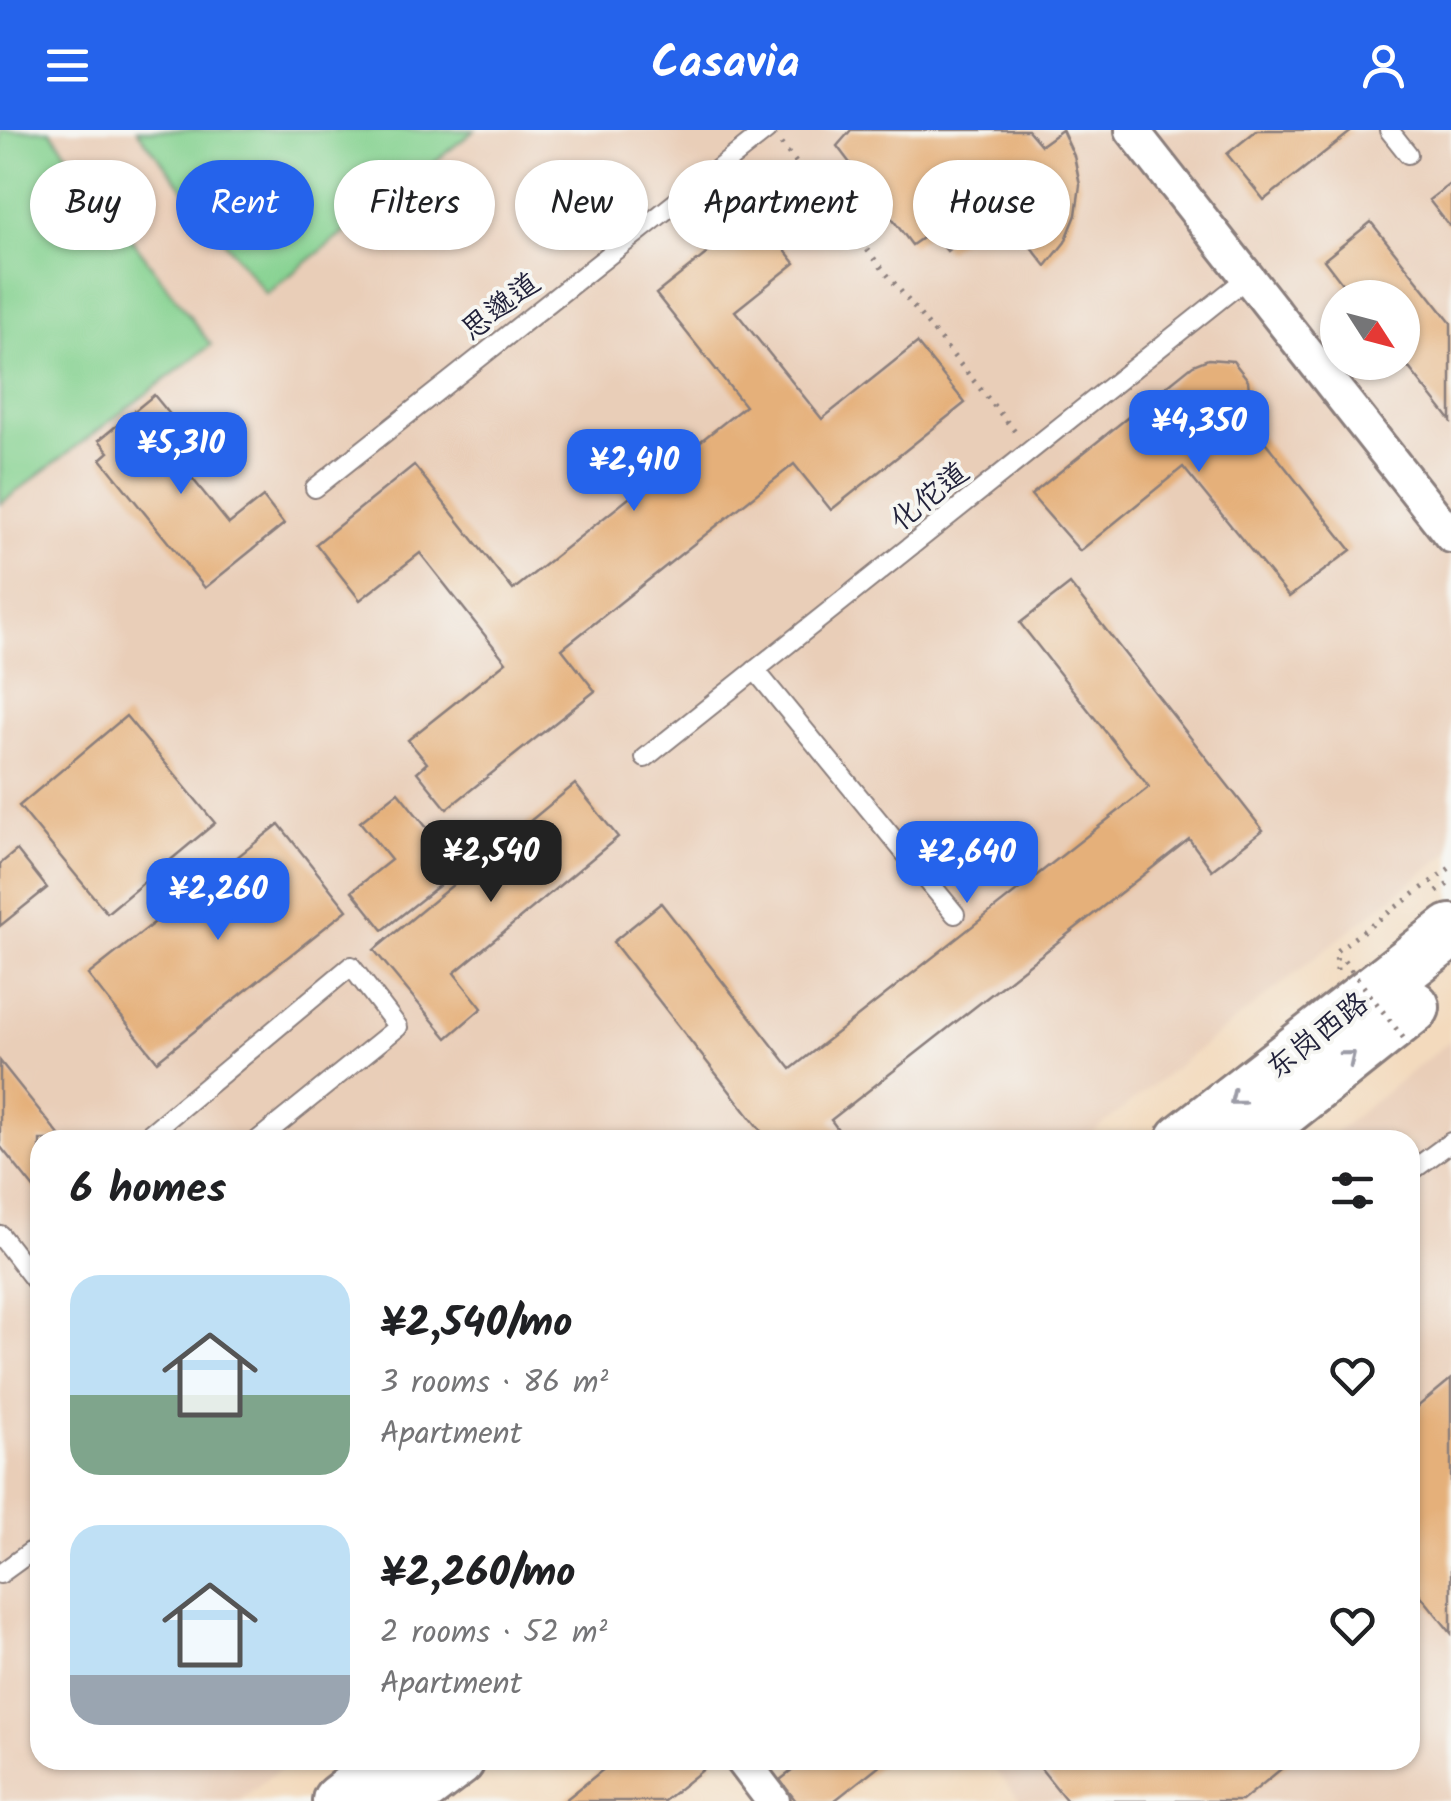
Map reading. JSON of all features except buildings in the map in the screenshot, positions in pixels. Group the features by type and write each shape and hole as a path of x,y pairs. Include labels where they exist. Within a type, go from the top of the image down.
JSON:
{"main road":[{"name":"东岗西路","path":"1197,1130 1451,931"},
{"name":"东岗西路","path":"1258,1130 1451,976"},
{"path":"339,1801 379,1770"},
{"path":"404,1801 445,1770"}],"street":[{"path":"1132,130 1451,536"},
{"path":"750,1770 773,1801"}],"lane":[{"name":"思邈道","path":"315,488 768,130"},
{"path":"1389,130 1408,154"},
{"name":"化佗道","path":"645,758 1248,276"},
{"path":"755,670 955,914"},
{"path":"154,1130 351,966 398,1027 270,1130"},
{"path":"1420,1165 1451,1142"},
{"path":"0,1235 30,1273"},
{"path":"0,1574 30,1552"}],"path":[{"path":"768,130 1030,450"},
{"path":"1339,1019 1336,951 1451,867"},
{"path":"1344,962 1408,1044"}],"shaded area":[{"path":"0,130 1451,130 1451,851 1096,1130 30,1130 30,1770 278,1770 239,1801 0,1801"},
{"path":"1451,1040 1451,1801 1020,1801 995,1770 1420,1770 1420,1130 1338,1130"}],"green space":[{"path":"0,130 50,130 72,160 30,160 30,250 140,250 211,345 0,504"},
{"path":"137,130 475,130 437,160 334,160 334,241 266,294 231,250 314,250 314,160 176,160 176,180"}]}
